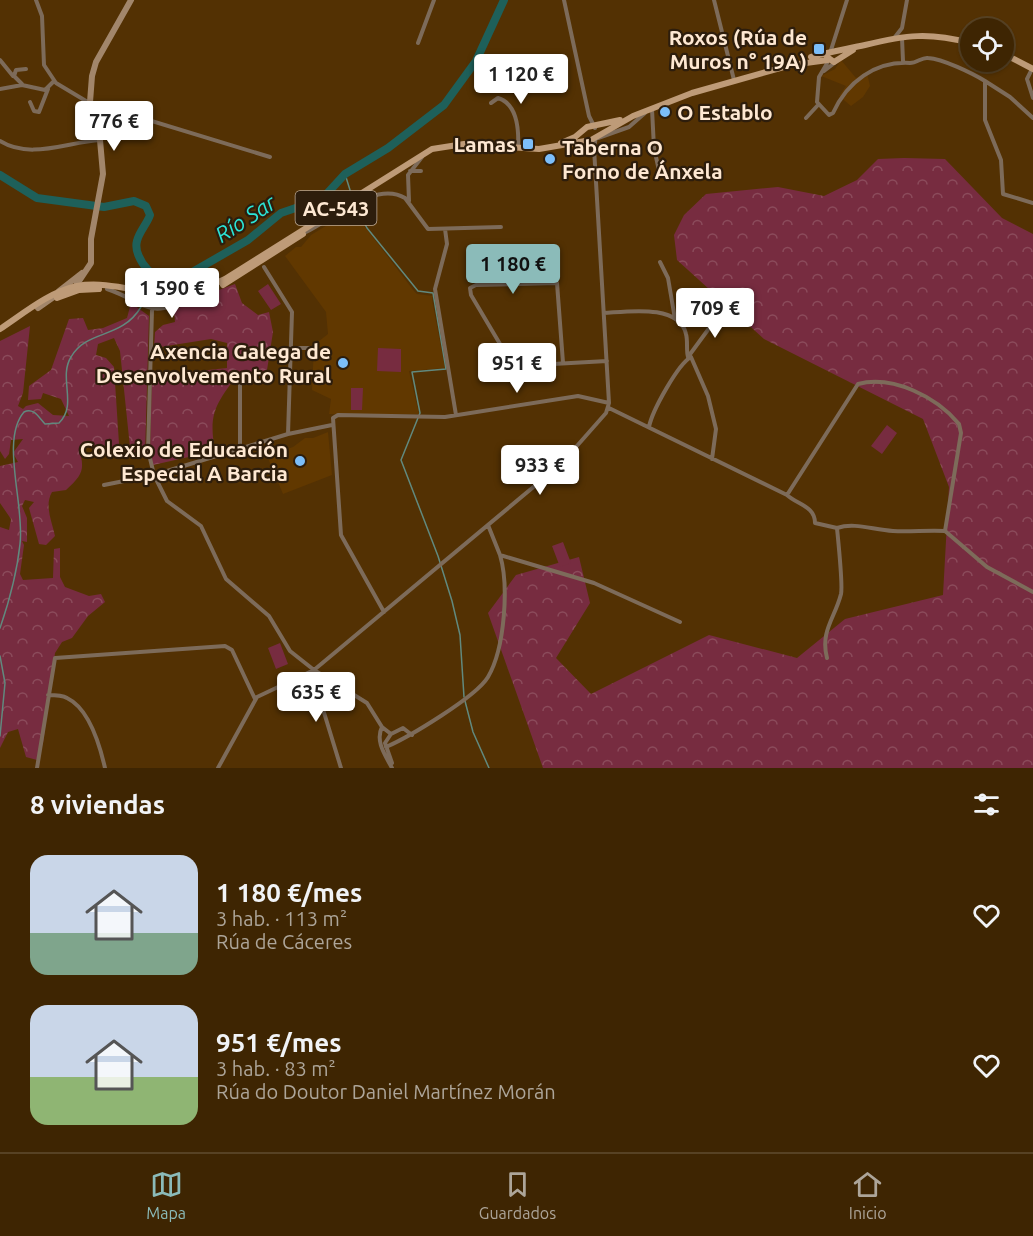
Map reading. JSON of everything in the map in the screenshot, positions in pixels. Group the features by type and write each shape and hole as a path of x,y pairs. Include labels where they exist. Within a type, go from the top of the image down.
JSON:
{"main road":[{"name":"AC-543","path":"192,294 225,279 427,151 455,144 546,148 591,134 686,95 835,52 901,36 931,35 960,41"},
{"path":"828,60 826,55 835,52"},
{"path":"1014,59 1033,69"},
{"name":"AC-543","path":"791,65 828,60"},
{"name":"AC-543","path":"546,148 591,134 633,116"},
{"name":"AC-543","path":"0,329 74,284 162,295 192,294 228,282 306,232 382,179"},
{"name":"AC-543","path":"0,334 38,308 67,293 98,287 133,291"}],"street":[{"path":"36,0 42,16 44,65 54,81 90,102 270,157"},
{"path":"38,308 74,284 91,263 91,239 103,169 100,140 90,102 94,67 131,0"},
{"path":"418,43 434,0"},
{"path":"218,768 255,700 262,693 314,670 384,612 568,459 609,405 594,148 564,0"},
{"path":"714,0 734,80"},
{"path":"807,118 818,105 819,77 834,65 847,0"},
{"path":"903,61 901,36 907,0"},
{"path":"901,36 902,28"},
{"path":"818,105 826,114 832,115 845,91 856,80 903,61 913,63 928,58 967,71 985,81 1010,97 1031,117 1033,110"},
{"path":"0,60 22,85"},
{"path":"824,71 828,60"},
{"path":"14,76 16,70 26,69"},
{"path":"1033,69 1027,79 1033,98"},
{"path":"30,102 34,111 39,112 48,89 54,81"},
{"path":"985,81 985,120 1001,160 1003,194 1033,203"},
{"path":"0,88 22,85 48,89"},
{"path":"491,103 498,98 502,99 516,116 518,148"},
{"path":"591,134 629,127 649,110"},
{"path":"649,110 660,175"},
{"path":"589,116 591,134"},
{"path":"0,141 13,148 29,150 100,140"},
{"path":"409,201 409,171 427,151"},
{"path":"409,171 421,171"},
{"path":"370,189 370,192 376,195"},
{"path":"306,232 359,201 376,195 397,194 409,201 426,229 501,227"},
{"path":"445,230 447,244 435,290 456,415"},
{"path":"660,262 668,278 675,319 687,334 688,357"},
{"path":"264,267 292,312 288,434"},
{"path":"85,272 85,281 135,299 150,308 170,309 192,294"},
{"path":"563,363 556,282 471,287 471,295 500,344 504,364 509,367 607,361"},
{"path":"150,308 148,455 154,475 167,501 201,526 226,579 264,612 290,651 314,670 367,703 382,727 391,735"},
{"path":"604,314 650,310 675,319"},
{"path":"649,427 651,416 671,381 710,327 727,311 736,311"},
{"path":"291,348 312,348"},
{"path":"688,357 693,359 697,375 708,396 716,429 712,459"},
{"path":"240,380 240,448"},
{"path":"787,495 858,384 883,382 904,385 959,424 961,433 945,531"},
{"path":"384,612 341,535 333,418 338,415 411,417 456,415 578,396 609,405 787,495 808,508 813,513 815,523 837,528 850,524 884,530 945,531 987,567 1033,592"},
{"path":"104,485 154,475 288,434 332,426"},
{"path":"386,747 412,735 467,696 489,676 498,646 504,573 500,555 488,525"},
{"path":"827,658 825,633 842,593 837,528"},
{"path":"500,555 594,583 680,622"},
{"path":"38,768 55,658 225,646 232,650 255,700"},
{"path":"301,677 308,694 322,706 340,768"},
{"path":"48,695 67,698 82,714 98,736 105,768"},
{"path":"382,727 378,734 392,768"},
{"path":"392,768 385,743 391,735 404,728 412,735"}],"shaded area":[{"path":"841,60 856,78 865,73 870,86 863,97 851,106 839,96 846,86 821,76 835,69"},
{"path":"352,210 414,291 417,294 433,296 445,368 409,371 419,414 329,414 331,399 312,390 314,345 328,334 326,312 285,256 296,247 301,247 311,235"},
{"name":"Colexio de Educación Especial A Barcia","path":"328,432 332,475 283,494 267,456 293,447 305,438 313,438"}],"green space":[{"path":"878,159 945,159 1002,218 1033,234 1033,768 543,768 488,613 516,575 579,557 590,603 556,658 591,694 709,635 797,658 845,619 943,595 949,487 923,419 764,339 677,260 674,235 684,215 706,194 778,187 824,196 857,180"},
{"path":"235,284 242,303 258,315 269,312 273,332 267,370 251,375 238,374 224,393 213,418 215,451 153,465 150,450 152,376 227,368 227,343 211,339 154,348 155,332 163,325 175,322 174,311 192,300"},
{"path":"268,284 281,304 271,310 258,291"},
{"path":"131,303 149,316 145,455 131,457 120,351 114,338 98,344 96,355 106,358 114,367 120,459 86,444 79,448 82,467 79,475 66,490 52,492 50,497 49,514 55,536 46,545 39,544 29,508 34,502 25,500 22,506 27,518 27,542 22,541 24,545 20,574 23,580 53,578 54,549 60,548 60,577 65,587 89,596 101,594 105,602 88,616 72,638 62,642 55,653 43,743 37,760 26,757 18,729 8,732 0,748 0,527 9,530 11,519 0,503 0,466 18,462 13,453 23,439 11,440 9,454 5,459 0,451 0,341 30,326 23,393 18,406 23,409 38,403 53,415 69,416 61,399 43,393 41,399 28,400 29,386 51,370 69,319 83,318 88,330 103,328 127,318"},
{"path":"378,348 401,349 401,372 377,371"},
{"path":"351,388 363,388 362,410 351,410"},
{"path":"887,425 897,433 882,454 871,446"},
{"path":"563,542 571,563 560,567 552,546"},
{"path":"280,643 288,664 276,669 268,648"}],"waterway":[{"name":"Río Sar","path":"0,175 37,198 104,207 134,201 146,206 150,215 139,234 136,248 138,255 154,276 161,280 175,282 248,240 281,213 322,199 345,174 388,148 444,105 476,61 504,0"},
{"path":"345,174 350,190"},
{"path":"357,210 367,228 418,291 433,293 446,369 412,372 420,413 401,460 438,556 452,601 460,635 464,697"},
{"path":"152,290 159,281"},
{"path":"144,303 149,294"},
{"path":"0,628 12,587 20,544 21,528 14,456 17,424 24,412 28,411 36,414 45,424 59,423 67,408 66,374 71,357 86,342 124,325 141,307"},
{"path":"0,656 5,683 0,736"},
{"path":"465,701 473,732 489,768"}],"place":[{"name":"Roxos (Rúa de Muros n° 19A)","path":"819,49"},
{"name":"O Establo","path":"665,112"},
{"name":"Lamas","path":"528,144"},
{"name":"Taberna O Forno de Ánxela","path":"550,159"},
{"name":"Axencia Galega de Desenvolvemento Rural","path":"343,363"},
{"name":"Colexio de Educación Especial A Barcia","path":"300,461"}]}
